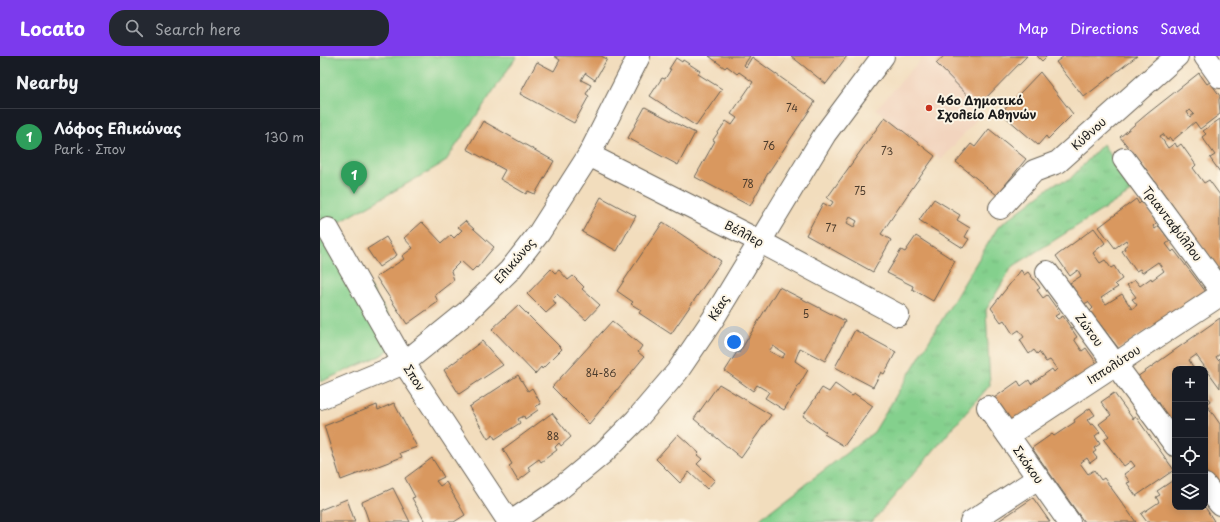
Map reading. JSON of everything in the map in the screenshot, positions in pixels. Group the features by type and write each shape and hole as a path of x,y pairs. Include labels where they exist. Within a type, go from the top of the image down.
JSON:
{"street":[{"name":"Ελικώνος","path":"320,398 404,363 466,312 510,270 539,233 589,155 640,56"},
{"name":"Κέας","path":"510,522 557,491 603,453 636,420 677,372 713,319 759,241 826,134 883,56"},
{"name":"Κύθνου","path":"1000,208 1034,170 1058,162 1177,56"},
{"path":"1205,56 1220,77"},
{"name":"Βέλλερ","path":"589,155 759,241 898,315"},
{"name":"Τριανταφύλλου","path":"1124,159 1220,289"},
{"name":"Σπον","path":"328,229 404,363 510,522"},
{"name":"Ζώτου","path":"1047,272 1114,365 1172,441"},
{"name":"Ιππολύτου","path":"1008,435 1220,295"},
{"name":"Σκόκου","path":"988,407 1069,522"},
{"path":"972,522 1038,478"},
{"path":"1208,488 1220,504"}],"shaded area":[{"name":"46ο Δημοτικό Σχολείο Αθηνών","path":"924,56 1027,56 978,106 984,111 941,160 876,109"}],"green space":[{"path":"320,56 517,56 445,162 333,226 403,340 380,356 320,382"},
{"path":"1103,144 1134,190 1012,267 986,310 990,385 872,522 759,522 761,518 874,432 998,227 1054,184 1069,180"}],"building":[{"path":"554,56 601,56 607,59 595,80 585,73 581,80 591,85 586,94 589,96 574,123 520,94 537,62 554,71 560,60"},
{"path":"709,56 750,56 744,65 746,67 752,57 815,102 768,173 750,206 695,177 715,141 713,140 726,121 732,125 737,118 731,114 753,82 739,72 737,74 727,66 725,68"},
{"path":"791,56 847,56 826,84"},
{"path":"944,56 1027,56 978,106 936,63"},
{"path":"1037,56 1047,56 1042,61"},
{"path":"1064,56 1137,56 1084,97 1056,62"},
{"path":"676,58 682,62 683,60 700,71 698,74 722,89 696,126 650,96 662,78 665,79"},
{"path":"1040,72 1073,114 1048,139 1046,136 1038,145 1001,113"},
{"path":"1199,73 1207,84 1210,82 1220,96 1220,114 1200,129 1195,122 1172,141 1170,138 1167,140 1163,134 1160,136 1168,148 1175,143 1177,147 1181,144 1196,165 1193,168 1204,183 1209,180 1220,195 1220,271 1143,165 1120,137","holes":["1190,110 1194,114 1190,117 1187,112"]},
{"path":"645,107 695,133 678,165 628,138"},
{"path":"885,117 935,156 881,234 891,240 873,272 806,235 823,203 830,207 833,202 827,198","holes":["850,217 857,221 854,227 847,223"]},
{"path":"1220,119 1220,172 1210,158 1215,155 1202,137 1206,134 1203,131"},
{"path":"483,121 554,161 535,194 528,191 526,194 500,179 505,170 467,149"},
{"path":"989,129 1026,159 997,195 956,162 971,144 975,147"},
{"path":"601,197 636,216 617,251 582,232"},
{"path":"934,199 960,215 957,220 970,228 965,237 969,239 963,248 919,220"},
{"path":"1136,199 1139,204 1142,201 1157,222 1153,226 1155,229 1159,226 1170,241 1166,244 1172,252 1174,250 1206,292 1119,349 1090,311 1093,308 1088,302 1084,304 1070,283 1081,276 1078,270 1070,276 1056,256 1094,228 1105,243 1093,253 1100,263 1105,260 1111,268 1114,266 1122,279 1115,284 1118,287 1101,298 1106,304 1122,294 1132,309 1137,305 1132,299 1136,297 1127,285 1135,280 1140,286 1151,278 1152,280 1164,271 1158,262 1142,273 1140,269 1136,271 1122,251 1128,244 1126,240 1115,248 1099,227"},
{"path":"465,221 494,247 477,268 476,267 472,271 461,261 451,271 454,280 435,295 438,302 407,324 376,277 404,259 402,256 413,248 404,238 422,222 442,243 451,235 454,238 462,230 458,227"},
{"path":"663,222 721,261 671,334 639,313 641,310 631,304 633,302 617,291"},
{"path":"916,236 955,261 933,301 912,289 913,286 887,273 901,250 905,252"},
{"path":"386,237 397,255 379,267 367,249"},
{"path":"551,269 555,273 559,270 568,280 573,276 584,287 582,289 600,305 586,320 557,294 552,299 556,304 546,313 527,294"},
{"path":"1021,270 1024,275 1028,272 1040,288 1037,290 1043,298 1047,295 1060,313 1055,316 1058,319 1063,316 1077,337 1074,339 1082,351 1086,348 1098,365 1014,426 994,398 1018,381 1021,386 1029,380 1031,384 1052,369 1054,372 1057,369 1050,360 1046,362 1039,352 1037,354 1034,350 1029,354 1020,340 1024,337 1019,330 1013,334 1004,320 1001,322 991,308"},
{"path":"779,287 845,321 825,361 800,348 795,361 808,370 784,410 765,398 769,392 757,385 753,391 725,371 737,352 739,353","holes":["773,346 785,354 782,358 769,351"]},
{"path":"518,305 562,349 535,374 492,329"},
{"path":"1220,318 1220,354 1216,357 1218,360 1220,358 1220,388 1208,372 1208,366 1204,366 1196,355 1189,360 1192,366 1172,366 1172,425 1159,407 1161,406 1158,401 1156,402 1137,377"},
{"path":"612,321 642,346 638,352 644,357 589,424 552,387"},
{"path":"855,330 896,352 884,374 881,372 873,387 835,367"},
{"path":"482,341 503,365 459,394 444,370"},
{"path":"518,375 528,391 532,388 541,404 536,406 538,410 525,419 524,416 518,419 520,423 495,439 493,435 488,439 469,407"},
{"path":"719,384 771,415 741,458 694,419"},
{"path":"835,384 852,396 855,394 873,406 844,446 824,434 826,432 803,416 822,388 829,392"},
{"path":"1114,393 1133,419 1136,417 1172,467 1172,471 1136,496 1127,483 1130,482 1124,474 1135,466 1131,461 1124,466 1104,440 1109,436 1099,424 1111,415 1101,402"},
{"path":"394,403 417,447 400,453 402,457 341,480 324,426 377,405 378,410"},
{"path":"1208,407 1220,424 1220,491 1208,474"},
{"path":"1090,408 1095,415 1087,420 1100,432 1095,436 1100,444 1094,448 1096,451 1093,453 1097,458 1090,463 1087,458 1080,463 1088,474 1094,470 1101,480 1104,478 1136,522 1084,522 1032,448 1052,434 1054,436 1075,422 1074,420"},
{"path":"552,413 571,437 561,446 559,443 555,447 557,450 541,462 539,459 528,467 531,471 518,481 509,466 512,464 503,449"},
{"path":"678,434 699,453 697,455 702,459 697,464 715,480 707,489 689,472 680,483 656,459"},
{"path":"432,458 444,477 436,481 440,486 446,482 465,515 454,522 425,522 412,498 415,497 405,478"},
{"path":"1172,481 1172,510 1207,510 1214,521 1147,522 1141,514 1159,502 1156,497 1160,495 1157,491"},
{"path":"393,488 410,522 369,522 362,502"},
{"path":"1033,498 1050,522 997,522"},
{"path":"347,499 355,522 320,522 320,510"}],"place":[{"name":"46ο Δημοτικό Σχολείο Αθηνών","path":"929,108"},
{"name":"Λόφος Ελικώνας","path":"354,194"}]}
